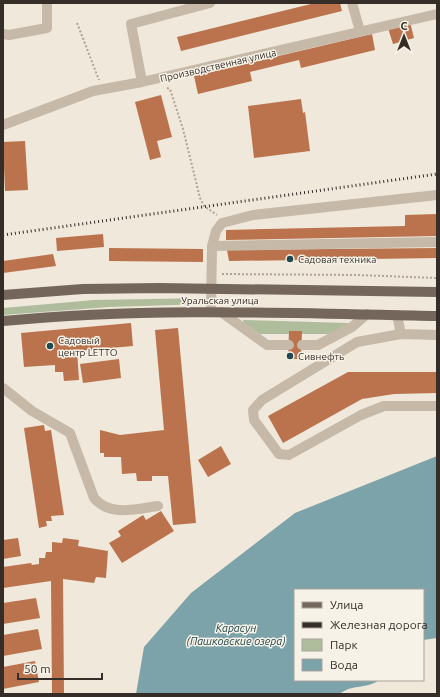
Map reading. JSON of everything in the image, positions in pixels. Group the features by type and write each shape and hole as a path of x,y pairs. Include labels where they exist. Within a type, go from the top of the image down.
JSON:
{"main road":[{"name":"Уральская улица","path":"3,294 83,288 211,288 437,292"},
{"name":"Уральская улица","path":"3,321 73,314 216,312 437,316"}],"street":[{"path":"3,34 14,34 47,28 47,3"},
{"path":"142,82 131,24 210,3"},
{"path":"352,3 360,32"},
{"name":"Производственная улица","path":"3,125 94,90 142,82 437,14"},
{"path":"289,345 268,345 216,312 211,288 212,246 216,231 222,223 253,215 437,195"},
{"path":"212,246 437,242"},
{"path":"302,345 318,345 352,327 367,314"},
{"path":"398,315 400,334"},
{"path":"437,335 400,334 354,343 262,400 253,410 254,420 279,454 289,455 361,415 384,406 437,406"},
{"path":"3,388 32,411 70,433 94,498 102,507 120,510 158,506"}],"path":[{"path":"77,23 102,89"},
{"path":"161,88 170,89 183,129 200,198 204,206 215,213 222,223"}],"green space":[{"path":"208,298 208,304 110,307 3,315 3,308 94,300"},
{"path":"243,320 348,323 348,326 331,334 260,334 244,323"}],"water":[{"name":"Карасун (Пашковские озера)","path":"437,456 437,638 424,640 424,589 294,589 294,681 378,681 370,685 349,689 340,694 136,694 144,647 191,593 295,513"}],"building":[{"path":"315,3 340,3 342,11 181,51 177,37"},
{"path":"410,22 414,38 393,44 388,28"},
{"path":"372,34 375,50 301,68 299,60 250,72 252,81 198,94 194,76"},
{"path":"161,95 172,137 157,141 161,157 150,160 135,102"},
{"path":"301,99 303,113 305,112 310,151 254,158 248,106"},
{"path":"25,141 28,190 5,191 3,142"},
{"path":"437,214 437,236 226,240 226,230 405,226 405,215"},
{"path":"103,234 104,247 57,251 56,238"},
{"path":"109,248 203,249 203,262 109,261"},
{"path":"437,248 437,258 229,261 227,250"},
{"path":"53,254 56,266 3,273 3,261"},
{"path":"131,323 133,346 77,351 79,380 64,381 63,372 55,372 55,365 24,367 21,333"},
{"path":"178,328 196,523 173,525 168,476 152,476 152,481 137,481 136,473 122,474 121,457 104,457 104,453 100,453 100,430 120,435 164,430 155,330"},
{"path":"289,331 302,331 301,359 288,359"},
{"path":"119,359 121,378 83,383 80,364"},
{"path":"348,372 437,372 437,393 394,394 362,399 283,443 268,416"},
{"path":"44,425 45,431 51,430 64,515 51,516 52,521 46,521 47,526 39,528 24,428"},
{"path":"221,446 231,464 208,477 198,460"},
{"path":"161,511 174,531 122,563 109,543 121,536 118,531 143,515 146,520"},
{"path":"18,538 21,556 3,559 3,540"},
{"path":"63,538 79,540 78,546 108,551 106,578 96,577 94,583 63,579 64,694 52,694 51,581 3,588 3,567 31,563 32,565 39,564 39,558 45,558 46,552 52,552 52,542 62,543"},
{"path":"36,598 40,618 3,624 3,603"},
{"path":"38,629 42,649 3,656 3,635"},
{"path":"35,661 39,682 3,689 3,667"}],"railway":[{"path":"3,235 437,174"}],"place":[{"name":"Садовая техника","path":"290,259"},
{"name":"Садовый центр LETTO","path":"50,346"},
{"name":"Сивнефть","path":"290,356"}]}
